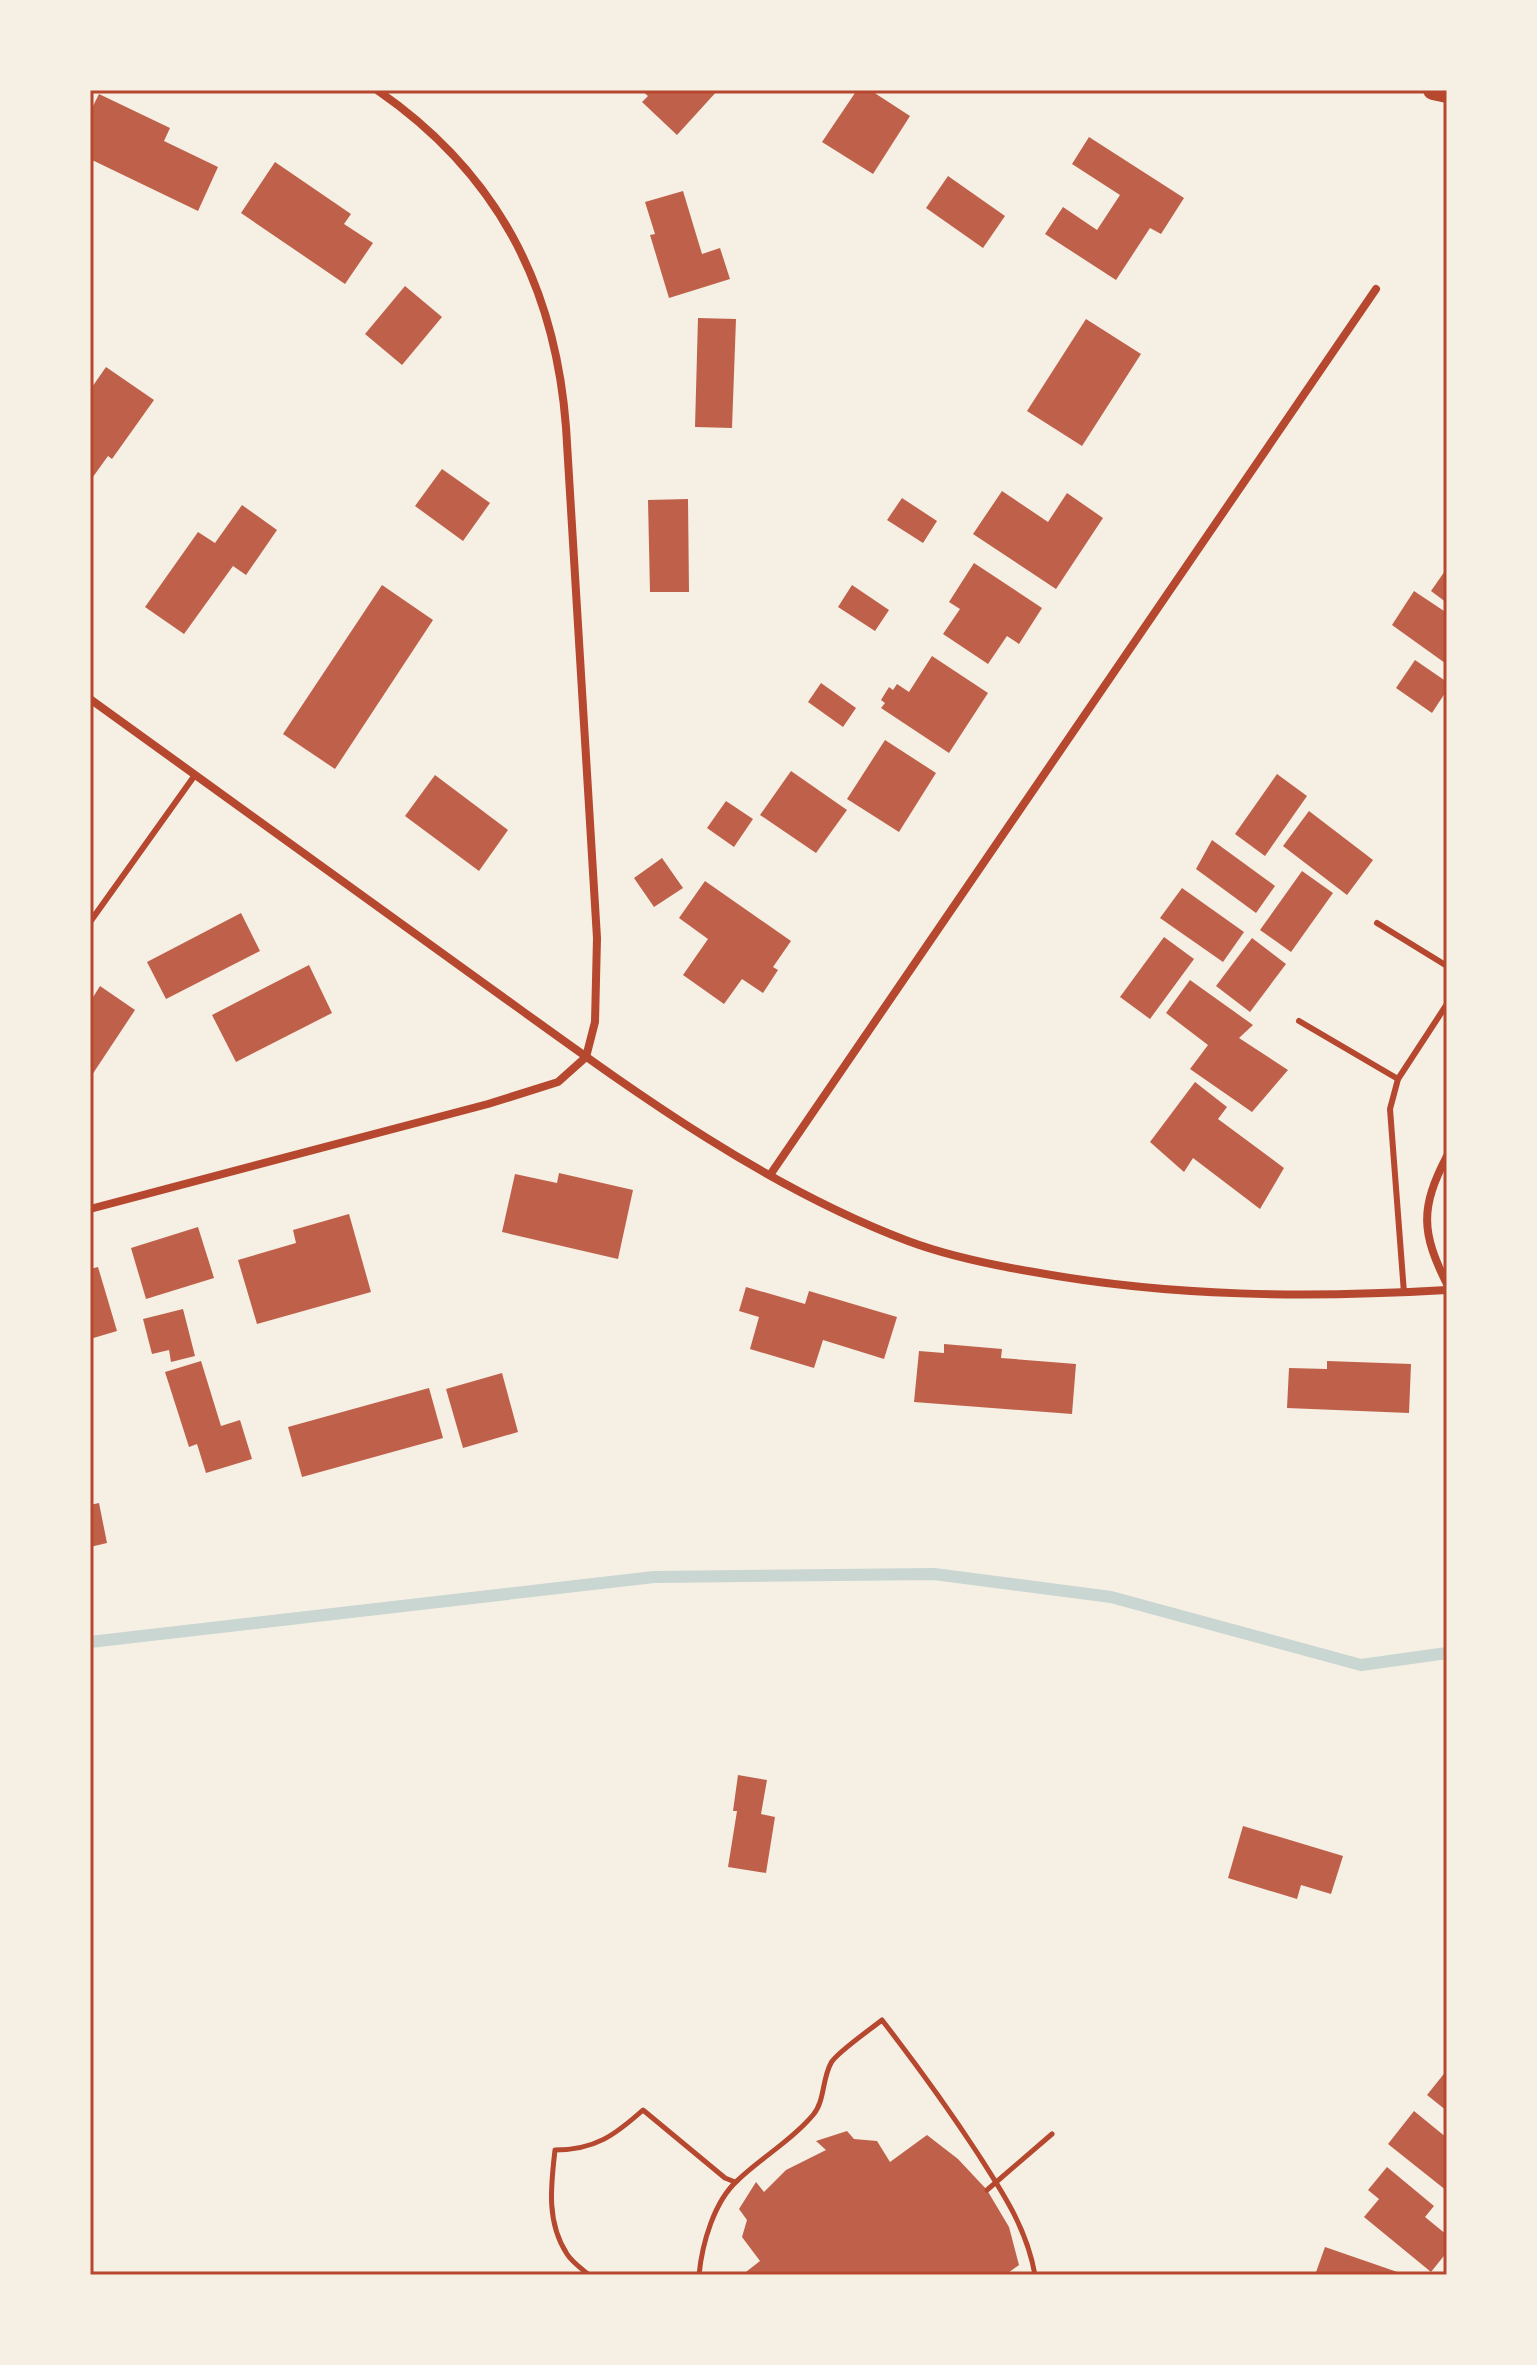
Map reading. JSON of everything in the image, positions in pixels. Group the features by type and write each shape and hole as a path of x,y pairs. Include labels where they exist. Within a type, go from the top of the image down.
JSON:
{"main road":[{"path":"1433,90 1447,93"}],"street":[{"path":"90,1209 488,1104 558,1082 586,1057 595,1022 597,938 565,415 549,319 534,279 500,214 455,156 402,107 377,90"},
{"path":"770,1175 1376,289"},
{"path":"90,699 586,1057 733,1154 836,1210 909,1242 986,1264 1078,1280 1168,1290 1346,1296 1447,1290"},
{"path":"1447,1156 1428,1200 1426,1223 1430,1251 1447,1284"}],"lane":[{"path":"90,922 195,775"},
{"path":"1377,923 1447,966"},
{"path":"1404,1293 1390,1109 1398,1079 1447,1004"},
{"path":"1299,1021 1398,1079"}],"path":[{"path":"699,2275 701,2256 711,2226 735,2182 799,2130 816,2111 831,2062 882,2020 956,2118 997,2182 1017,2217 1031,2252 1035,2275"},
{"path":"589,2275 567,2255 555,2227 550,2194 555,2150 594,2146 643,2110 725,2178 735,2182"},
{"path":"987,2190 1052,2134"}],"building":[{"path":"641,90 718,90 677,135 642,102 648,96"},
{"path":"857,90 870,90 910,116 873,174 822,142"},
{"path":"99,94 170,128 164,141 218,167 198,211 90,159 90,112"},
{"path":"1089,137 1184,198 1161,234 1150,228 1116,280 1045,234 1063,207 1097,230 1120,195 1072,164"},
{"path":"275,162 351,214 344,224 373,243 345,284 241,213"},
{"path":"948,176 1005,216 983,248 926,208"},
{"path":"683,191 702,254 720,248 730,279 669,298 650,235 655,234 645,202"},
{"path":"405,286 442,317 402,365 365,334"},
{"path":"698,318 736,319 732,428 695,427"},
{"path":"1086,319 1141,354 1082,446 1027,411"},
{"path":"106,367 154,400 112,459 108,456 90,481 90,390"},
{"path":"442,469 490,503 463,541 415,506"},
{"path":"1002,491 1048,522 1067,493 1103,518 1056,589 973,534"},
{"path":"902,498 937,521 923,543 887,520"},
{"path":"688,499 689,592 650,592 648,500"},
{"path":"242,505 277,530 246,575 233,566 184,634 145,607 198,532 215,543"},
{"path":"974,563 1042,608 1019,644 1007,636 988,664 943,634 960,609 949,602"},
{"path":"1447,568 1447,603 1431,591"},
{"path":"382,585 433,620 335,769 283,734"},
{"path":"852,585 889,610 875,631 838,607"},
{"path":"1414,591 1447,613 1445,663 1392,625"},
{"path":"932,656 988,693 949,753 881,708 885,703 881,700 889,687 893,690 897,684 909,692"},
{"path":"1415,660 1447,682 1447,690 1432,713 1396,688"},
{"path":"821,683 856,708 843,727 808,702"},
{"path":"885,740 936,773 899,832 847,799"},
{"path":"791,771 847,810 816,853 760,815"},
{"path":"1277,774 1307,796 1265,856 1235,834"},
{"path":"435,775 508,830 479,871 405,816"},
{"path":"726,801 753,819 734,847 707,828"},
{"path":"1309,811 1373,860 1347,895 1283,846"},
{"path":"1212,840 1275,886 1256,913 1196,869"},
{"path":"662,858 683,888 654,907 634,878"},
{"path":"1302,871 1333,893 1291,952 1260,930"},
{"path":"705,881 791,941 773,967 778,970 763,993 742,979 724,1004 683,975 708,939 679,918"},
{"path":"1182,888 1244,932 1223,962 1160,918"},
{"path":"241,913 260,951 166,999 147,962"},
{"path":"1164,937 1194,959 1150,1019 1120,997"},
{"path":"1252,938 1286,964 1250,1012 1216,986"},
{"path":"309,965 332,1013 236,1062 212,1015"},
{"path":"1190,980 1253,1025 1239,1038 1288,1070 1252,1112 1190,1069 1208,1045 1166,1013"},
{"path":"100,986 135,1010 90,1078 90,1002"},
{"path":"1195,1082 1227,1107 1218,1119 1284,1168 1260,1209 1193,1158 1184,1172 1150,1142"},
{"path":"559,1173 633,1190 618,1259 502,1232 515,1174 557,1183"},
{"path":"349,1214 371,1292 257,1324 238,1260 296,1243 293,1230"},
{"path":"198,1227 214,1278 146,1299 131,1248"},
{"path":"98,1267 117,1331 90,1339 90,1269"},
{"path":"746,1287 805,1304 809,1291 897,1317 884,1359 823,1340 814,1368 750,1349 759,1317 739,1311"},
{"path":"183,1309 195,1356 171,1362 169,1350 152,1354 143,1319"},
{"path":"944,1344 1002,1349 1001,1358 1076,1364 1072,1414 914,1402 919,1351 944,1353"},
{"path":"201,1361 221,1426 240,1420 252,1459 206,1473 197,1444 189,1447 165,1372"},
{"path":"1327,1361 1411,1364 1409,1413 1287,1408 1289,1368 1327,1369"},
{"path":"502,1373 518,1432 463,1448 446,1389"},
{"path":"429,1388 443,1438 302,1477 288,1427"},
{"path":"99,1503 107,1543 90,1547 90,1505"},
{"path":"738,1775 767,1780 761,1814 775,1817 766,1873 728,1867 737,1811 733,1811"},
{"path":"1243,1826 1343,1856 1331,1894 1301,1885 1297,1899 1228,1878"},
{"path":"1447,2070 1447,2111 1427,2095"},
{"path":"1414,2111 1447,2138 1447,2191 1388,2144"},
{"path":"847,2131 854,2139 877,2141 890,2162 927,2135 958,2159 987,2190 1009,2227 1019,2265 1005,2275 742,2275 760,2261 742,2237 747,2220 739,2209 756,2182 764,2192 786,2170 826,2150 816,2141"},
{"path":"1387,2167 1434,2206 1425,2217 1447,2235 1447,2252 1431,2272 1364,2217 1379,2199 1368,2190"},
{"path":"1325,2247 1406,2275 1315,2275"}],"waterway":[{"path":"90,1642 654,1577 934,1574 1111,1597 1361,1665 1447,1653"}]}
